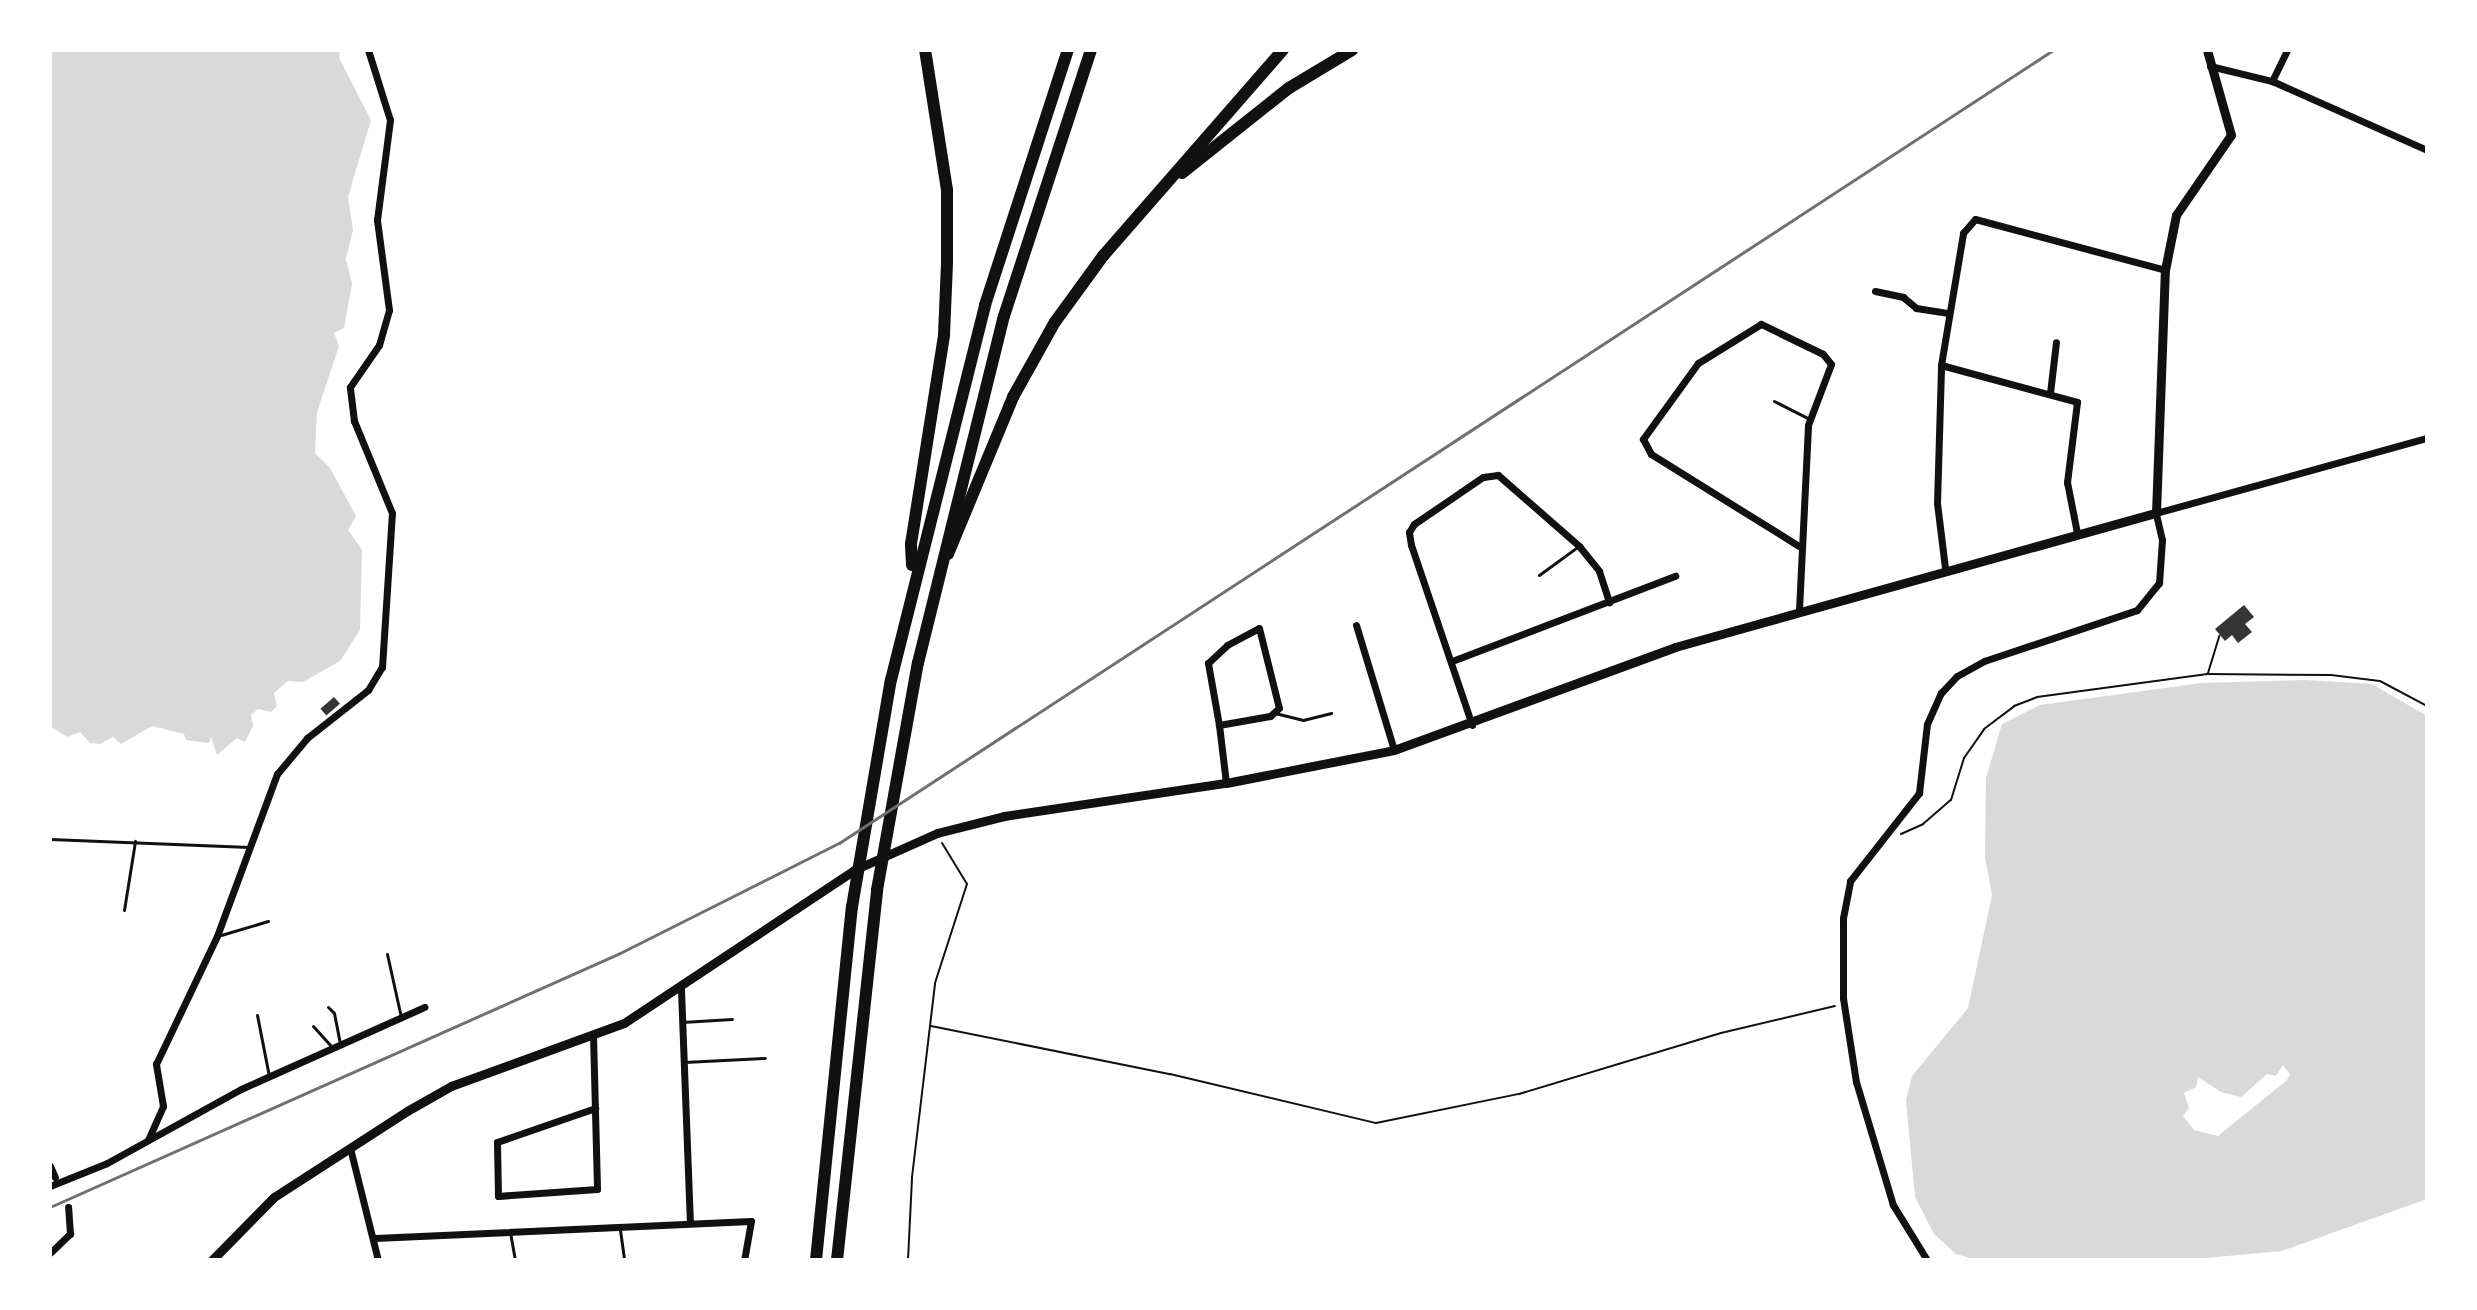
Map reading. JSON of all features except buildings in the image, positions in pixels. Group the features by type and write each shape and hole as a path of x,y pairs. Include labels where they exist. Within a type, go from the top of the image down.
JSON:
{"highway":[{"path":"913,580 911,544 944,335 947,262 941,130 925,50"},
{"path":"816,1260 852,907 891,680 913,580 985,305 1068,50"},
{"path":"837,1260 877,890 918,663 938,571 1004,316 1091,50"},
{"path":"938,571 960,531 1013,397 1055,322 1155,195 1283,50"},
{"path":"1155,195 1289,88 1352,50"}],"street":[{"path":"148,1140 163,1106 156,1064 217,936 284,759 360,698 382,667 392,513 354,421 350,387 379,345 389,310 377,220 390,120 368,50"},
{"path":"1927,1260 1904,1230 1887,1188 1856,1082 1844,1001 1846,893 1859,866 1892,832 1919,793 1927,724 1941,693 1957,676 1984,661 2137,610 2159,583 2162,540 2156,513 2165,270 2176,215 2231,135 2224,96 2210,66 2207,50"},
{"path":"2272,81 2287,50"},
{"path":"2210,66 2272,81 2427,150"},
{"path":"1945,568 1937,503 1941,365 1963,233 1982,217 2165,270"},
{"path":"1875,291 1903,297 1916,308 1949,313"},
{"path":"1799,546 1651,454 1643,439 1698,363 1761,324 1823,354 1831,364 1809,419 1799,546 1799,610"},
{"path":"2050,393 2056,342"},
{"path":"1941,365 2077,402 2079,411 2067,482 2077,533"},
{"path":"212,1260 274,1197 451,1086 593,1035 681,990 841,878 937,833 1031,811 1226,783 1394,750 1472,725 1675,647 1945,568 2427,438"},
{"path":"1472,725 1409,538 1414,524 1492,474 1579,546 1599,571 1609,602"},
{"path":"1452,661 1675,576"},
{"path":"1356,625 1394,750"},
{"path":"1219,725 1275,713 1279,700 1271,659 1259,628 1213,656 1208,663 1226,783"},
{"path":"681,990 690,1223"},
{"path":"50,1186 148,1140 269,1076 424,1007"},
{"path":"593,1035 595,1108 597,1189 498,1196 497,1142 595,1108"},
{"path":"350,1148 375,1238 378,1260"},
{"path":"50,1166 55,1177"},
{"path":"50,1253 70,1234 68,1207"},
{"path":"375,1238 751,1221 744,1260"}],"lane":[{"path":"1774,401 1809,419"},
{"path":"1539,575 1579,546"},
{"path":"1275,713 1303,720 1331,713"},
{"path":"50,839 249,847"},
{"path":"124,910 135,841"},
{"path":"217,936 268,921"},
{"path":"387,954 401,1017"},
{"path":"328,1007 334,1013 336,1046"},
{"path":"257,1015 269,1076"},
{"path":"682,1022 732,1019"},
{"path":"313,1026 336,1046"},
{"path":"684,1062 765,1058"},
{"path":"619,1226 624,1260"},
{"path":"510,1232 515,1260"}],"path":[{"path":"2207,674 2219,636"},
{"path":"1892,832 1913,829 1951,800 1973,743 2014,706 2064,692 2124,689 2207,674 2356,676 2380,681 2427,706"},
{"path":"908,1260 912,1177 939,958 967,884 942,843"},
{"path":"931,1026 1170,1074 1376,1123 1519,1094 1757,1023 1829,1009 1844,1001"}],"shaded area":[{"path":"50,50 340,50 339,58 371,120 348,197 353,230 346,259 352,284 344,328 334,333 339,346 317,412 315,453 330,468 356,516 348,530 362,550 360,630 340,661 303,682 288,681 274,693 277,706 271,712 258,709 251,715 253,726 245,742 237,738 217,755 211,737 209,743 186,740 184,734 152,726 121,744 113,737 100,744 90,743 80,732 67,737 50,726"},
{"path":"2305,680 2372,684 2427,716 2427,1199 2282,1251 2184,1260 1977,1260 1956,1254 1934,1234 1915,1197 1906,1100 1912,1076 1968,1008 1992,895 1985,857 1986,778 2002,724 2040,705 2201,683","holes":["2283,1065 2290,1074 2287,1080 2218,1136 2194,1130 2183,1116 2189,1108 2184,1093 2196,1087 2198,1077 2221,1092 2241,1097 2267,1074 2276,1076"]}],"railway":[{"path":"50,1207 618,954 839,843 2053,50"}]}
